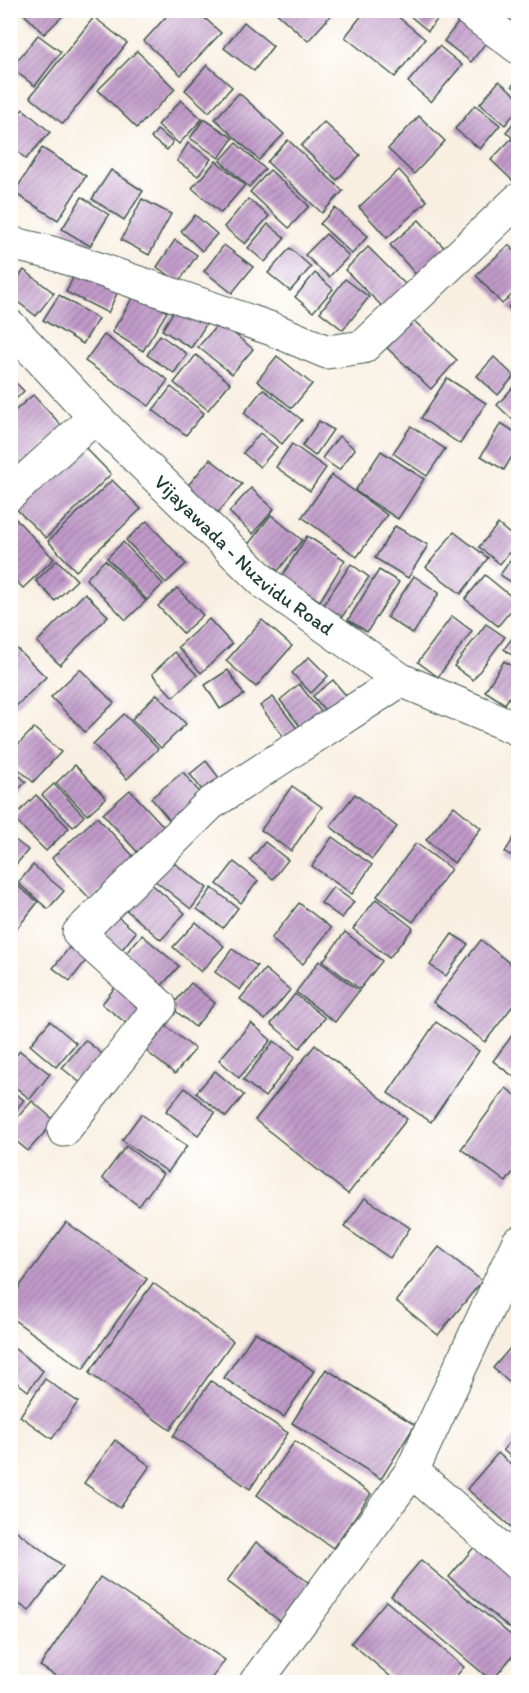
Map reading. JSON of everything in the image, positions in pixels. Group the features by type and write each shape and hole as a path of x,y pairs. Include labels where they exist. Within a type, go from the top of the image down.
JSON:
{"street":[{"path":"469,10 519,47"},
{"path":"10,243 63,256 272,329 327,352 363,347 519,200"},
{"name":"Vijayawada - Nuzvidu Road","path":"10,326 95,417 266,584 401,680 519,729"},
{"path":"10,494 95,417"},
{"path":"64,1130 160,1006 79,933 210,804 401,680"},
{"path":"255,1683 412,1472 519,1243"},
{"path":"412,1472 519,1564"}],"building":[{"path":"20,10 69,10 44,34"},
{"path":"172,10 196,10 221,33 181,75 144,41"},
{"path":"273,10 332,10 334,12 308,41"},
{"path":"366,10 390,10 425,39 395,77 345,37"},
{"path":"403,10 445,10 428,31"},
{"path":"492,10 516,10 507,22"},
{"path":"464,15 491,36 471,62 444,41"},
{"path":"94,17 127,43 63,124 30,97"},
{"path":"244,22 273,46 254,71 224,48"},
{"path":"38,35 61,52 35,86 11,68"},
{"path":"439,46 462,65 431,102 408,82"},
{"path":"137,51 175,89 137,128 98,90"},
{"path":"207,65 232,87 209,112 185,90"},
{"path":"518,79 518,91 512,86"},
{"path":"499,81 518,97 518,109 505,125 480,104"},
{"path":"239,93 284,134 259,160 215,119"},
{"path":"181,100 202,119 179,144 158,125"},
{"path":"475,105 500,125 480,149 455,129"},
{"path":"23,109 50,132 26,159 10,145 10,124"},
{"path":"419,116 445,141 414,174 388,149"},
{"path":"518,117 518,143 506,132"},
{"path":"204,119 233,138 219,158 190,138"},
{"path":"324,122 360,155 337,180 301,146"},
{"path":"157,130 173,142 167,150 151,138"},
{"path":"511,139 518,146 518,175 513,181 491,160"},
{"path":"288,140 343,191 322,213 267,162"},
{"path":"188,143 211,159 198,176 177,161"},
{"path":"236,143 265,169 249,187 220,161"},
{"path":"42,148 86,176 58,220 14,193"},
{"path":"216,161 245,185 221,213 192,188"},
{"path":"111,170 143,191 124,220 92,199"},
{"path":"270,170 309,206 289,228 250,192"},
{"path":"399,170 427,201 387,238 359,207"},
{"path":"82,197 109,215 90,246 62,229"},
{"path":"142,199 171,214 149,255 121,240"},
{"path":"248,199 269,216 245,244 224,227"},
{"path":"335,208 368,236 352,254 320,224"},
{"path":"195,215 217,234 202,251 181,231"},
{"path":"419,220 448,252 419,278 390,245"},
{"path":"268,224 285,238 265,262 248,248"},
{"path":"326,234 349,256 329,277 305,255"},
{"path":"175,240 197,255 179,282 157,267"},
{"path":"224,245 253,267 232,293 204,271"},
{"path":"509,245 518,255 518,289 502,304 476,275"},
{"path":"368,247 407,286 384,308 345,270"},
{"path":"290,248 311,267 290,291 268,273"},
{"path":"24,270 54,293 36,316 10,296 10,288"},
{"path":"77,270 118,291 108,313 66,292"},
{"path":"315,273 333,289 313,312 295,297"},
{"path":"345,279 369,297 343,330 320,312"},
{"path":"136,292 167,312 143,351 112,332"},
{"path":"59,295 98,319 83,344 43,320"},
{"path":"518,298 518,319 508,307"},
{"path":"178,304 207,323 191,348 162,330"},
{"path":"413,320 457,360 431,389 387,348"},
{"path":"220,322 253,349 232,374 198,347"},
{"path":"104,335 168,380 149,406 85,361"},
{"path":"160,335 187,354 174,373 147,355"},
{"path":"196,355 230,383 208,410 174,383"},
{"path":"277,356 312,384 292,408 257,381"},
{"path":"494,357 514,376 498,395 477,376"},
{"path":"10,377 24,391 10,405"},
{"path":"447,378 486,403 460,444 421,418"},
{"path":"518,382 518,425 497,405"},
{"path":"171,387 204,413 186,435 153,410"},
{"path":"263,389 302,420 282,444 244,413"},
{"path":"33,395 63,427 10,477 10,415"},
{"path":"319,421 333,430 315,456 302,446"},
{"path":"501,423 518,434 518,446 504,470 481,456"},
{"path":"411,426 445,449 427,476 393,453"},
{"path":"260,433 277,447 260,467 243,453"},
{"path":"339,436 355,449 339,470 322,458"},
{"path":"76,438 111,474 46,538 10,503"},
{"path":"292,444 326,468 310,491 276,467"},
{"path":"381,451 424,479 398,519 355,491"},
{"path":"210,459 242,484 218,513 186,488"},
{"path":"332,475 387,515 357,557 302,517"},
{"path":"112,480 141,509 76,571 48,541"},
{"path":"251,488 274,509 253,534 229,512"},
{"path":"12,515 54,559 23,588 10,575"},
{"path":"271,515 302,540 278,571 247,546"},
{"path":"147,521 186,564 166,583 126,540"},
{"path":"498,524 518,541 500,564 479,547"},
{"path":"395,526 428,545 408,578 375,558"},
{"path":"454,532 488,558 461,594 426,567"},
{"path":"307,536 345,560 320,601 282,576"},
{"path":"123,542 163,584 147,600 107,558"},
{"path":"518,549 518,575 513,583 500,575"},
{"path":"57,560 77,580 55,601 36,581"},
{"path":"105,560 146,601 126,620 86,579"},
{"path":"351,564 369,577 342,617 323,605"},
{"path":"379,570 399,582 367,632 348,620"},
{"path":"485,575 518,602 498,626 465,599"},
{"path":"414,576 439,593 413,634 387,617"},
{"path":"177,588 203,615 183,633 158,606"},
{"path":"85,593 108,616 60,665 37,642"},
{"path":"452,616 472,631 438,677 418,662"},
{"path":"209,619 232,644 201,673 178,647"},
{"path":"262,620 292,646 256,687 226,661"},
{"path":"486,624 505,637 473,680 454,666"},
{"path":"518,630 518,660 504,649"},
{"path":"10,642 46,677 10,712"},
{"path":"175,652 197,675 173,697 152,674"},
{"path":"309,657 328,676 311,693 292,673"},
{"path":"504,661 518,670 518,683 505,704 485,691"},
{"path":"80,669 114,703 85,732 51,697"},
{"path":"228,670 244,695 220,709 205,685"},
{"path":"333,680 353,704 333,720 313,696"},
{"path":"299,684 325,717 305,733 280,700"},
{"path":"157,694 186,724 161,748 132,719"},
{"path":"273,697 302,735 290,745 260,706"},
{"path":"124,714 158,749 127,779 93,744"},
{"path":"34,728 61,752 33,782 10,761 10,753"},
{"path":"206,761 224,784 207,797 190,774"},
{"path":"75,765 106,798 87,815 56,783"},
{"path":"10,767 26,782 10,797"},
{"path":"183,772 204,798 172,823 151,798"},
{"path":"54,784 84,816 73,827 42,795"},
{"path":"292,786 322,807 291,851 261,830"},
{"path":"130,790 166,829 139,854 103,814"},
{"path":"355,794 397,827 372,859 330,826"},
{"path":"36,795 69,828 46,851 13,818"},
{"path":"454,806 481,828 454,863 426,840"},
{"path":"97,817 136,859 91,900 52,858"},
{"path":"518,831 518,860 505,852"},
{"path":"10,836 28,850 10,872"},
{"path":"332,837 372,865 352,894 312,866"},
{"path":"265,842 288,860 273,879 250,860"},
{"path":"416,843 451,869 413,922 377,896"},
{"path":"170,860 207,888 191,909 154,880"},
{"path":"234,862 258,881 241,903 217,884"},
{"path":"33,865 64,891 48,909 18,883"},
{"path":"10,880 38,902 15,931 10,927"},
{"path":"148,881 185,913 161,940 124,908"},
{"path":"333,887 354,902 342,918 321,903"},
{"path":"212,888 238,908 223,928 197,909"},
{"path":"376,899 413,928 389,958 353,929"},
{"path":"299,903 331,928 303,964 271,939"},
{"path":"113,913 136,932 116,957 93,938"},
{"path":"196,922 224,946 201,972 173,947"},
{"path":"345,932 382,961 360,989 323,961"},
{"path":"452,934 468,944 446,976 430,965"},
{"path":"142,935 179,966 156,992 119,961"},
{"path":"481,940 518,970 518,999 485,1042 433,1002"},
{"path":"72,944 89,957 70,981 53,968"},
{"path":"232,949 257,966 240,990 215,972"},
{"path":"319,961 359,991 335,1022 296,992"},
{"path":"265,969 290,990 265,1020 240,999"},
{"path":"120,981 149,1005 131,1027 102,1004"},
{"path":"191,983 215,1003 195,1027 171,1007"},
{"path":"295,994 325,1018 300,1048 271,1024"},
{"path":"50,1021 76,1043 56,1067 30,1045"},
{"path":"436,1022 479,1051 431,1122 388,1093"},
{"path":"251,1023 271,1040 239,1078 219,1060"},
{"path":"166,1026 195,1049 175,1074 146,1051"},
{"path":"518,1030 518,1080 493,1061"},
{"path":"85,1040 111,1061 88,1089 62,1068"},
{"path":"274,1041 295,1057 265,1097 243,1080"},
{"path":"315,1045 407,1119 348,1194 255,1120"},
{"path":"20,1051 50,1074 30,1099 10,1083 10,1062"},
{"path":"215,1071 244,1095 226,1117 196,1093"},
{"path":"185,1088 215,1113 198,1135 166,1111"},
{"path":"506,1088 518,1097 518,1165 506,1182 461,1149"},
{"path":"10,1090 24,1100 10,1117"},
{"path":"32,1101 55,1121 28,1151 10,1136 10,1126"},
{"path":"141,1114 187,1146 168,1172 122,1140"},
{"path":"126,1146 163,1174 139,1206 102,1178"},
{"path":"365,1198 410,1228 390,1258 344,1227"},
{"path":"66,1222 147,1279 83,1369 10,1317 10,1300"},
{"path":"439,1247 482,1281 438,1335 396,1301"},
{"path":"153,1283 233,1341 170,1430 89,1373"},
{"path":"255,1332 314,1371 284,1417 224,1378"},
{"path":"518,1339 518,1390 493,1368"},
{"path":"15,1349 43,1371 28,1391 10,1377 10,1355"},
{"path":"326,1369 415,1425 381,1479 292,1423"},
{"path":"45,1379 78,1402 52,1439 20,1416"},
{"path":"211,1381 288,1433 250,1489 173,1436"},
{"path":"518,1432 518,1463 503,1450"},
{"path":"115,1440 150,1466 120,1508 84,1483"},
{"path":"295,1441 371,1494 333,1548 257,1495"},
{"path":"498,1453 518,1470 518,1533 467,1489"},
{"path":"10,1526 63,1566 29,1611 10,1597"},
{"path":"481,1539 518,1570 518,1635 449,1577"},
{"path":"256,1542 309,1583 280,1621 227,1581"},
{"path":"421,1560 518,1641 518,1649 492,1681 391,1596"},
{"path":"100,1577 225,1660 209,1682 65,1682 40,1666"},
{"path":"386,1601 464,1667 451,1682 397,1682 351,1643"},
{"path":"483,1676 489,1682 477,1682"}]}
